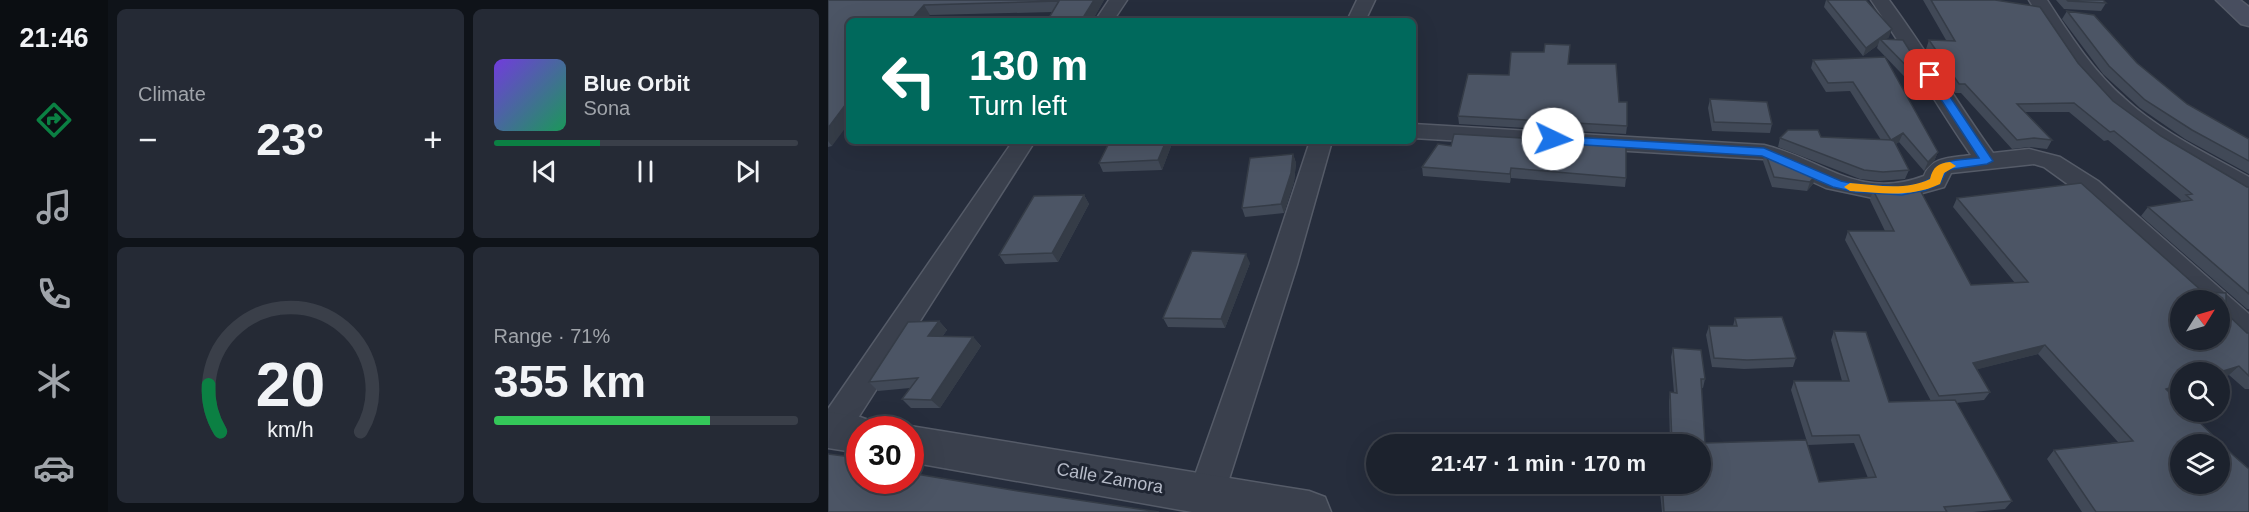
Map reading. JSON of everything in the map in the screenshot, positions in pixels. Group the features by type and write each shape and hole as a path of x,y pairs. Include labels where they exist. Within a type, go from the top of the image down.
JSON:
{"main road":[{"path":"2227,0 2249,19"}],"street":[{"path":"1106,18 1118,0"},
{"path":"1357,18 1366,0"},
{"path":"1880,0 1909,40 1953,113 1987,161"},
{"path":"2038,0 2068,47 2117,105 2249,188"},
{"path":"1416,131 1764,152 1838,184 1855,188 1902,191 1922,188 1935,181 1938,171 1944,166 2038,157 2067,170 2203,290"},
{"path":"840,432 1022,144"},
{"path":"1206,495 1283,265 1320,144"},
{"path":"2230,314 2249,332"},
{"name":"Calle Zamora","path":"924,446 1309,512"}],"building":[{"path":"828,0 1094,0 1083,18 1049,18 1059,1 924,5 913,18 846,18 846,104 828,128"},
{"path":"1827,0 1866,0 1892,29 1866,48"},
{"path":"1931,0 1995,0 2040,7 2078,63 2113,101 2161,136 2249,187 2249,294 2148,207 2192,200 2186,195 2192,194 2114,131 2110,132 2074,103 2017,104 2052,140 2034,138 2017,140 1965,84 1959,84 1929,40 1955,41"},
{"path":"2103,0 2106,3 2068,1"},
{"path":"2067,11 2094,15 2137,63 2187,104 2249,139 2249,161 2192,130 2145,100 2109,66"},
{"path":"1880,39 1903,40 1932,86 1926,86"},
{"path":"1545,44 1570,45 1568,64 1616,64 1619,102 1627,102 1627,126 1458,116 1468,74 1509,75 1511,52 1544,52"},
{"path":"1885,57 1938,152 1928,162 1903,133 1891,140 1853,82 1828,83 1813,60"},
{"path":"1710,99 1767,102 1772,124 1714,122"},
{"path":"1788,130 1818,130 1821,137 1894,141 1909,170 1883,172 1864,170 1780,138"},
{"path":"1454,134 1626,144 1626,178 1511,168 1510,174 1422,167 1438,144 1451,146"},
{"path":"1108,144 1165,144 1158,160 1099,163"},
{"path":"1765,152 1816,175 1810,182 1774,177"},
{"path":"1293,154 1291,173 1281,204 1242,208 1250,158"},
{"path":"2081,183 2201,290 2170,290 2170,350 2230,350 2230,317 2249,333 2249,376 2239,366 2230,369 2230,362 2170,362 2170,388 2166,389 2170,393 2170,422 2199,422 2212,434 2170,434 2170,494 2230,494 2230,452 2249,469 2249,512 2096,512 2054,450 2133,441 2045,345 1973,363 1990,392 1939,396 1848,231 1894,231 1873,190 1882,192 1919,188 1971,285 2028,282 1957,198"},
{"path":"1084,195 1052,253 999,255 1034,196"},
{"path":"1192,251 1246,254 1221,319 1163,318"},
{"path":"1782,317 1796,358 1747,360 1714,358 1709,326 1737,326 1735,318"},
{"path":"939,321 928,336 973,337 931,400 902,399 918,378 869,382 908,322"},
{"path":"1834,331 1866,332 1889,402 1955,400 2012,501 1944,507 1947,512 1664,512 1663,494 1711,494 1711,443 1806,440 1819,482 1876,477 1859,435 1812,436 1794,381 1849,381"},
{"path":"1673,348 1701,350 1705,379 1701,379 1704,434 1672,434 1670,392 1677,393"},
{"path":"828,454 846,456 846,494 924,494 924,475 1159,512 828,512"}],"slow traffic":[{"path":"1850,187 1902,191 1922,188 1935,181 1938,171 1944,166 1950,166"}],"route":[{"path":"1553,139 1764,152 1820,177 1855,188 1902,191 1922,188 1935,181 1938,171 1944,166 1987,161 1953,113 1930,75"}]}
